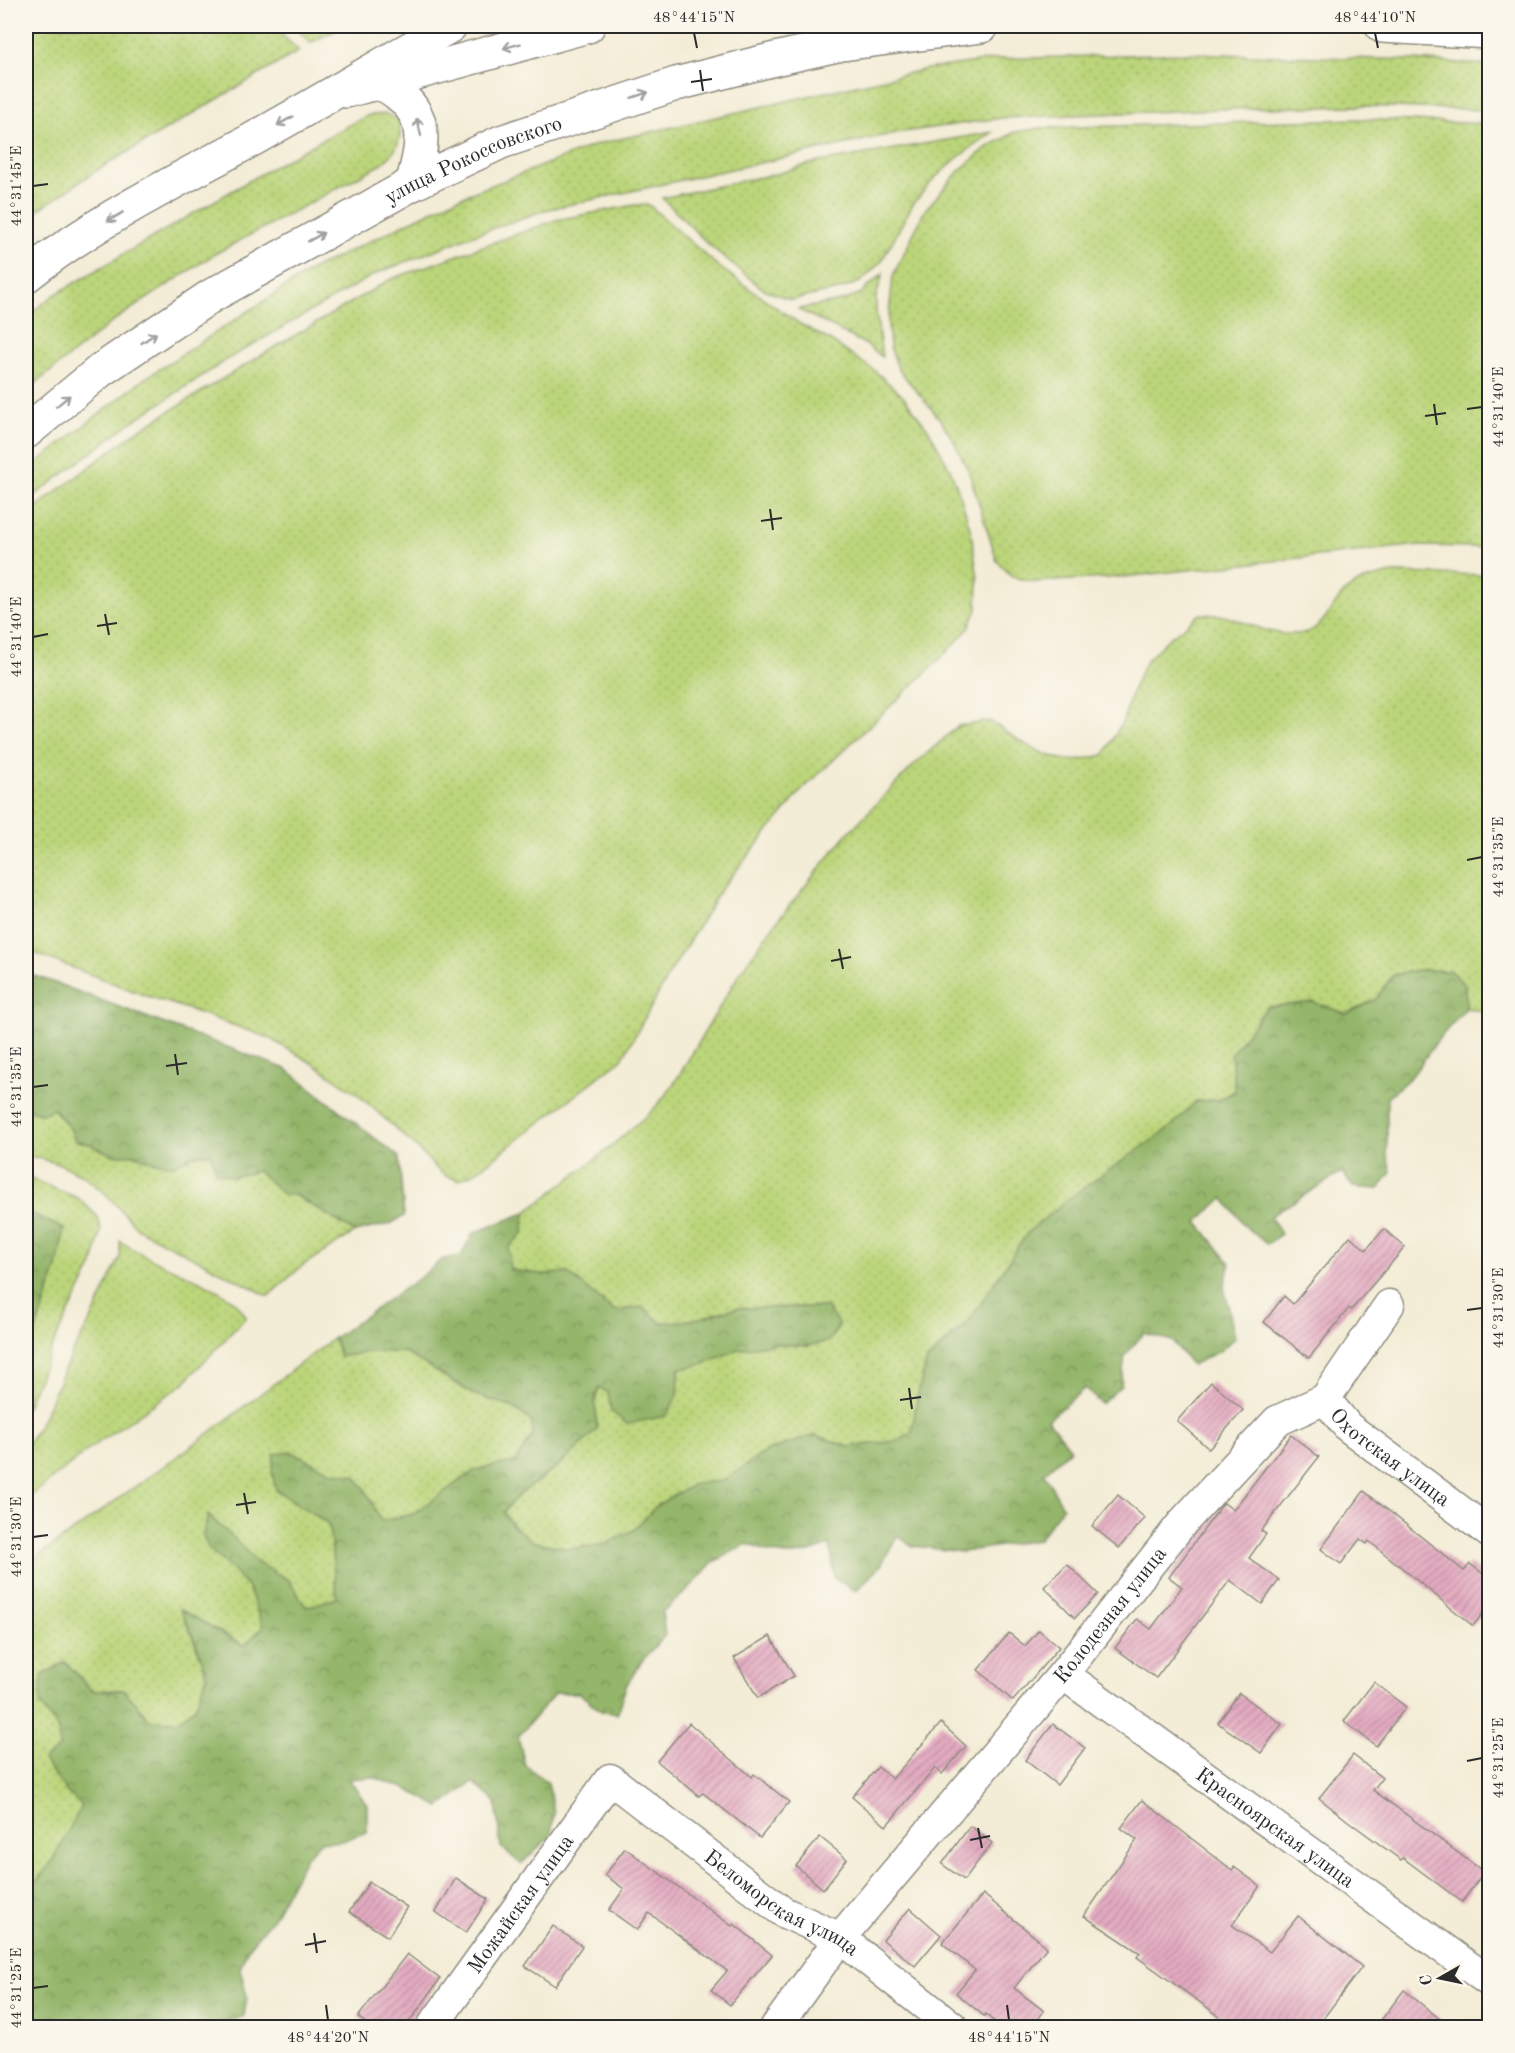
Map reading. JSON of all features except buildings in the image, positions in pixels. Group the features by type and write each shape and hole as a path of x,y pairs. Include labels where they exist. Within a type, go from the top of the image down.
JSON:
{"main road":[{"path":"26,276 53,254 153,194 336,93 450,26"},
{"path":"336,93 588,26"},
{"path":"842,44 922,26"},
{"name":"улица Рокоссовского","path":"26,432 101,370 211,296 412,184 501,142 676,84 842,44 982,26"},
{"path":"1382,26 1490,32"},
{"path":"376,84 391,89 405,99 416,112 422,135 421,154 412,184"}],"street":[{"path":"1325,1399 1389,1305"},
{"name":"Охотская улица","path":"1325,1399 1348,1427 1490,1533"},
{"name":"Колодезная улица","path":"775,2028 840,1938 1063,1674 1183,1522 1277,1421 1325,1399"},
{"name":"Красноярская улица","path":"1063,1674 1490,1982"},
{"name":"Беломорская улица","path":"610,1779 783,1912 840,1938 954,2028"},
{"name":"Можайская улица","path":"431,2028 610,1779"}],"green space":[{"path":"26,26 275,26 299,51 99,169 26,218"},
{"path":"295,26 344,26 310,43"},
{"path":"1188,53 1413,60 1489,65 1489,110 1358,106 1002,118 896,133 545,210 468,237 375,274 231,357 130,423 26,502 26,471 144,379 313,269 456,199 598,144 927,69 997,59"},
{"path":"386,114 398,120 400,134 394,151 380,165 213,255 116,319 26,391 26,317 54,295 349,125 369,115"},
{"path":"1362,119 1489,124 1489,547 1411,546 1123,577 1035,582 1013,577 997,561 969,472 955,443 940,419 899,370 890,347 888,323 893,276 925,210 959,171 986,148 1015,132 1042,128"},
{"path":"993,132 956,159 934,179 913,204 881,262 860,282 838,290 791,300 763,289 709,245 662,198 780,173 813,163"},
{"path":"635,205 649,205 719,267 800,324 831,341 875,371 904,397 930,432 951,471 962,501 971,532 978,579 977,609 969,628 943,656 802,790 721,889 671,971 622,1059 477,1171 459,1180 446,1176 436,1168 356,1093 312,1063 269,1038 144,995 26,950 26,519 35,508 137,431 391,279 556,220"},
{"path":"883,273 876,297 882,357 865,344 798,309 846,300 861,293"},
{"path":"1393,573 1489,575 1489,1012 1466,1008 1465,985 1450,971 1419,970 1393,975 1376,999 1347,1014 1313,1002 1231,1054 1235,1091 1217,1100 1196,1101 1171,1127 1028,1232 970,1320 927,1360 919,1389 912,1431 898,1441 849,1447 815,1435 767,1451 723,1481 696,1483 657,1505 634,1530 606,1544 571,1549 534,1542 513,1526 503,1513 509,1505 526,1489 564,1461 597,1429 595,1400 599,1387 608,1392 678,1394 679,1369 703,1364 738,1349 776,1344 808,1346 829,1341 839,1326 826,1307 736,1308 692,1320 661,1323 643,1307 614,1311 568,1273 540,1274 510,1270 508,1247 523,1233 525,1213 602,1154 653,1110 672,1087 741,971 774,925 847,834 914,765 958,726 990,721 1033,748 1057,758 1081,760 1104,755 1124,719 1132,691 1146,661 1167,640 1200,614 1225,616 1277,633 1304,633 1318,626 1353,585"},
{"path":"1419,970 1450,971 1465,985 1466,1008 1438,1040 1412,1076 1387,1098 1387,1154 1391,1172 1379,1189 1353,1187 1342,1172 1270,1216 1281,1234 1267,1244 1247,1228 1223,1198 1197,1222 1230,1263 1224,1287 1235,1337 1220,1351 1192,1365 1172,1341 1144,1333 1125,1355 1121,1386 1101,1404 1085,1388 1048,1420 1071,1449 1044,1473 1063,1507 1038,1540 962,1552 913,1546 897,1536 881,1565 856,1591 835,1579 830,1545 806,1553 789,1555 747,1544 712,1563 687,1591 662,1612 665,1635 642,1661 626,1686 617,1714 601,1711 579,1693 555,1693 518,1737 525,1765 548,1783 554,1813 551,1836 521,1864 501,1847 496,1803 473,1782 440,1807 407,1789 372,1777 349,1779 367,1805 367,1832 338,1842 321,1841 306,1857 273,1918 248,1948 240,1969 247,1996 244,2016 215,2027 26,2028 26,1894 49,1866 82,1806 67,1792 43,1760 60,1747 58,1729 40,1704 42,1675 65,1662 92,1691 124,1690 150,1720 177,1721 195,1708 207,1675 197,1645 180,1609 244,1646 263,1627 249,1589 209,1549 203,1536 208,1515 256,1562 289,1580 306,1607 337,1598 329,1524 276,1490 272,1472 274,1454 292,1452 329,1471 355,1476 365,1489 381,1521 413,1514 475,1470 515,1462 533,1435 531,1421 512,1407 473,1394 405,1352 368,1352 340,1357 334,1338 443,1259 461,1256 473,1233 525,1213 523,1233 509,1247 510,1270 540,1274 568,1273 614,1311 643,1307 661,1323 692,1320 736,1308 826,1307 839,1325 829,1341 808,1346 776,1344 738,1349 703,1364 679,1369 678,1394 666,1416 627,1424 611,1411 608,1393 599,1387 595,1400 597,1429 564,1461 520,1494 503,1513 513,1526 534,1542 571,1549 606,1544 634,1530 657,1505 696,1483 723,1481 767,1451 815,1435 849,1447 898,1441 912,1431 919,1389 927,1360 970,1320 1028,1232 1076,1193 1171,1127 1196,1101 1217,1100 1235,1092 1231,1054 1267,1007 1313,1002 1347,1014 1376,999 1393,975"},
{"path":"26,974 286,1069 399,1157 404,1216 390,1224 355,1232 296,1195 284,1195 258,1171 233,1177 216,1172 211,1153 194,1155 174,1165 155,1162 136,1155 112,1155 90,1144 75,1140 71,1130 54,1109 42,1114 26,1108"},
{"path":"26,1108 42,1114 53,1108 71,1130 75,1140 90,1144 112,1155 136,1155 155,1162 174,1165 194,1155 212,1153 233,1177 258,1171 355,1232 302,1266 268,1296 138,1229 107,1195 84,1176 60,1164 26,1155"},
{"path":"26,1177 78,1198 98,1217 101,1230 93,1265 57,1336 26,1408 26,1359 57,1267 64,1229 26,1211"},
{"path":"26,1211 64,1229 57,1267 26,1359"},
{"path":"120,1241 222,1293 237,1304 246,1317 183,1384 89,1449 26,1500 26,1447 43,1418 69,1359 93,1316 120,1257"},
{"path":"334,1338 340,1357 368,1352 405,1352 473,1394 512,1407 531,1421 533,1435 515,1462 475,1470 413,1514 381,1522 365,1489 355,1476 329,1471 292,1452 276,1490 329,1524 337,1598 306,1607 289,1580 256,1562 235,1539 208,1516 235,1573 249,1589 263,1627 245,1646 181,1610 208,1675 195,1708 177,1721 150,1720 124,1690 92,1691 65,1662 40,1704 58,1729 67,1792 83,1806 49,1866 26,1894 26,1565 200,1440"}]}
